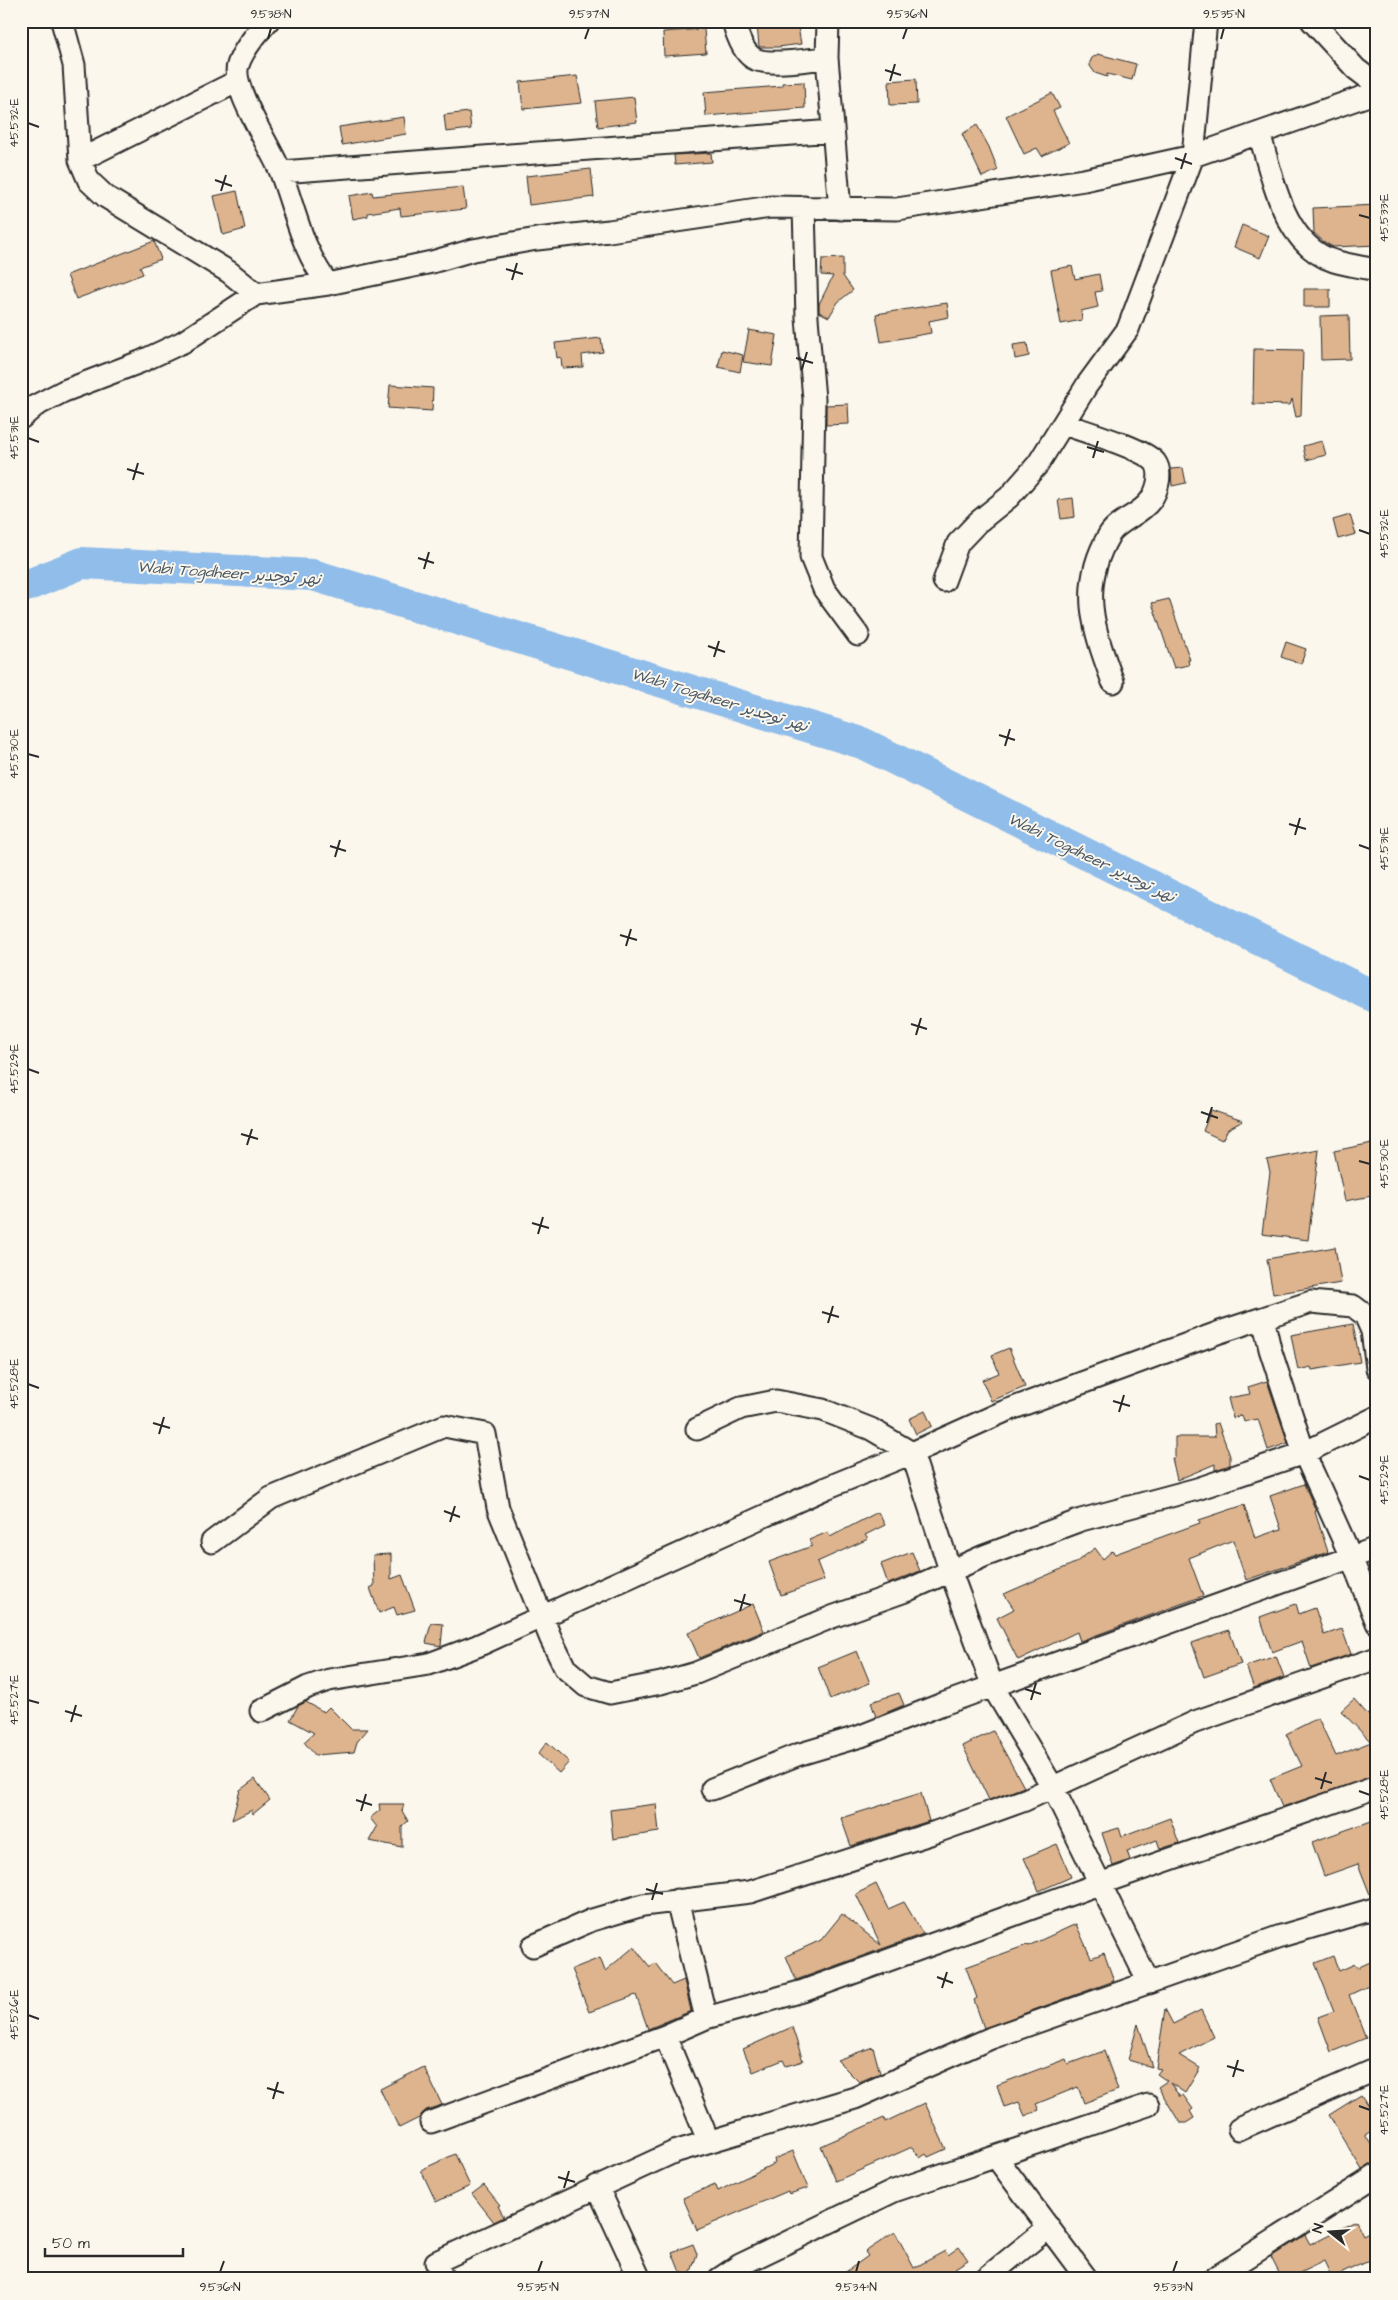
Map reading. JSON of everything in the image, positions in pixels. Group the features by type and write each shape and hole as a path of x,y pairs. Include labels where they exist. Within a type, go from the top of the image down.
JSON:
{"street":[{"path":"62,21 74,66 80,160 89,182 106,198 230,272 256,294"},
{"path":"268,21 254,37 237,65 238,81 281,172 302,238 314,266 328,284"},
{"path":"733,21 745,48 753,58 766,62 827,58"},
{"path":"828,21 827,58 840,209"},
{"path":"944,581 958,543 978,522 1015,490 1038,464 1087,385 1128,329 1194,156 1206,21"},
{"path":"1312,21 1356,69 1377,85"},
{"path":"80,160 238,81"},
{"path":"26,407 140,362 183,342 256,294 328,284 432,262 473,250 537,239 609,231 771,207 897,209 944,203 1114,174 1194,156 1377,92"},
{"path":"281,172 833,131"},
{"path":"1259,133 1289,222 1308,248 1333,261 1376,270"},
{"path":"804,207 807,318 814,399 811,557 824,589 858,634"},
{"path":"1064,424 1138,451 1154,461 1158,469 1157,488 1149,503 1110,534 1098,561 1092,581 1091,613 1113,682"},
{"path":"261,1711 308,1687 329,1680 429,1664 477,1646 826,1488 912,1453 1003,1412 1220,1332 1311,1302 1353,1306 1365,1314 1372,1332 1377,1368"},
{"path":"1262,1318 1270,1349 1304,1453 1351,1557 1377,1623"},
{"path":"697,1429 741,1408 776,1400 823,1410 871,1430 912,1453 950,1570 993,1687 1052,1786 1149,1983"},
{"path":"212,1542 270,1498 444,1426 485,1434 498,1508 542,1617 565,1668 586,1686 610,1693 661,1683 696,1673 832,1617 899,1593 950,1570 1080,1520 1197,1489 1304,1453 1377,1416"},
{"path":"712,1789 797,1755 861,1736 940,1705 1377,1548"},
{"path":"533,1946 592,1920 643,1905 750,1892 936,1832 1025,1800 1195,1722 1377,1658"},
{"path":"430,2122 665,2036 706,2018 803,1991 1099,1884 1377,1787"},
{"path":"677,1900 706,2018"},
{"path":"443,2279 436,2262 674,2152 708,2140 855,2098 992,2038 1281,1936 1377,1908"},
{"path":"665,2036 708,2140"},
{"path":"1239,2128 1377,2069"},
{"path":"719,2279 740,2265 894,2191 1148,2105"},
{"path":"996,2157 1087,2279"},
{"path":"1213,2279 1377,2175"},
{"path":"597,2186 640,2279"},
{"path":"985,2279 1049,2227"}],"building":[{"path":"797,21 801,44 759,47 757,24"},
{"path":"704,29 706,53 664,56 663,32"},
{"path":"1098,54 1136,64 1132,80 1107,74 1107,77 1095,73 1090,66 1090,62"},
{"path":"577,76 582,103 523,109 520,82"},
{"path":"916,79 917,104 890,105 889,81"},
{"path":"804,82 805,108 706,116 704,92 782,86 782,83"},
{"path":"1052,93 1060,108 1053,111 1069,143 1042,156 1037,148 1024,154 1006,116"},
{"path":"634,97 637,122 598,127 595,101"},
{"path":"469,112 471,129 446,132 444,115"},
{"path":"404,117 406,134 342,145 339,127"},
{"path":"977,125 989,147 998,170 982,177 962,134"},
{"path":"711,153 712,162 675,165 674,155"},
{"path":"591,169 594,197 529,205 526,176"},
{"path":"463,187 466,209 401,216 400,208 368,213 368,216 353,219 349,196 372,192 373,196"},
{"path":"237,191 245,229 223,235 214,196"},
{"path":"1377,205 1377,245 1333,247 1314,233 1313,208"},
{"path":"1242,225 1269,236 1260,258 1234,247"},
{"path":"154,241 161,259 140,267 143,274 76,299 67,275"},
{"path":"843,258 843,276 853,290 838,302 829,317 819,312 819,304 833,276 821,275 822,259"},
{"path":"1072,266 1075,279 1099,274 1102,291 1095,292 1098,307 1081,311 1082,320 1061,324 1051,270"},
{"path":"1304,289 1330,289 1330,307 1304,307"},
{"path":"947,303 949,317 929,321 931,333 881,342 876,314"},
{"path":"1349,315 1350,359 1321,360 1320,316"},
{"path":"749,330 777,335 772,366 743,362"},
{"path":"601,338 603,352 582,355 583,367 562,368 561,357 557,358 555,343"},
{"path":"1027,343 1029,356 1015,359 1013,345"},
{"path":"1254,349 1303,350 1301,416 1296,417 1292,399 1290,405 1253,404"},
{"path":"722,350 743,355 740,372 718,367"},
{"path":"390,385 433,388 432,411 388,408"},
{"path":"848,404 849,424 826,425 826,405"},
{"path":"1322,441 1326,455 1306,460 1303,446"},
{"path":"1183,468 1186,483 1172,486 1171,469"},
{"path":"1073,498 1075,517 1061,519 1058,500"},
{"path":"1350,515 1356,534 1338,539 1333,520"},
{"path":"1169,599 1190,660 1188,660 1189,665 1174,668 1152,603"},
{"path":"1286,642 1306,649 1301,664 1281,657"},
{"path":"1211,1110 1243,1121 1228,1129 1222,1140 1203,1131"},
{"path":"1377,1142 1377,1195 1345,1201 1334,1151"},
{"path":"1319,1150 1308,1240 1262,1234 1270,1172 1267,1160"},
{"path":"1335,1247 1341,1283 1273,1294 1267,1259"},
{"path":"1353,1324 1360,1362 1312,1370 1311,1367 1298,1370 1291,1335"},
{"path":"1009,1348 1025,1387 991,1401 982,1380 999,1373 992,1355"},
{"path":"1267,1381 1288,1443 1268,1450 1258,1419 1244,1422 1242,1415 1233,1418 1228,1398 1250,1394 1248,1387"},
{"path":"925,1411 932,1426 916,1434 909,1419"},
{"path":"1218,1423 1230,1456 1230,1465 1215,1470 1215,1464 1177,1480 1172,1458 1175,1458 1175,1437 1215,1437 1214,1424"},
{"path":"1304,1484 1316,1511 1328,1552 1246,1580 1233,1540 1189,1558 1203,1596 1080,1641 1077,1632 1018,1660 997,1618 1014,1609 1004,1594 1075,1563 1095,1548 1103,1559 1112,1551 1115,1554 1200,1523 1199,1520 1244,1505 1255,1538 1281,1529 1270,1496"},
{"path":"878,1512 885,1525 865,1535 868,1539 817,1562 824,1580 781,1595 769,1562 812,1546 809,1540 828,1532 830,1537"},
{"path":"912,1552 920,1571 888,1584 881,1564"},
{"path":"391,1554 391,1579 402,1575 415,1610 397,1615 394,1607 379,1613 370,1588 374,1586 373,1555"},
{"path":"753,1604 764,1631 699,1658 688,1633"},
{"path":"1296,1604 1299,1614 1315,1608 1324,1635 1342,1629 1351,1654 1311,1668 1302,1641 1272,1652 1260,1617"},
{"path":"431,1623 443,1624 441,1646 426,1643"},
{"path":"1229,1630 1241,1664 1204,1677 1192,1643"},
{"path":"857,1651 870,1683 830,1699 818,1667"},
{"path":"1276,1656 1284,1677 1254,1688 1246,1666"},
{"path":"899,1693 904,1705 876,1717 871,1702"},
{"path":"1354,1699 1368,1715 1377,1712 1377,1775 1282,1807 1270,1779 1302,1766 1286,1734 1318,1718 1336,1756 1371,1742 1341,1711"},
{"path":"306,1702 324,1712 329,1707 351,1729 368,1729 357,1742 354,1752 315,1755 304,1742 314,1733 290,1720 298,1706"},
{"path":"993,1731 1024,1787 989,1800 963,1746"},
{"path":"547,1742 569,1762 559,1773 538,1754"},
{"path":"255,1779 270,1800 253,1814 252,1810 232,1820 240,1790"},
{"path":"921,1793 929,1821 851,1846 841,1818"},
{"path":"379,1804 404,1804 402,1811 408,1821 402,1827 402,1847 369,1841 377,1827 370,1818 380,1810"},
{"path":"656,1804 659,1832 613,1839 610,1810"},
{"path":"1170,1818 1179,1843 1160,1849 1157,1840 1127,1851 1130,1860 1113,1866 1102,1833 1119,1828 1122,1836"},
{"path":"1377,1819 1377,1896 1371,1897 1358,1864 1324,1876 1312,1842"},
{"path":"1057,1844 1071,1877 1039,1891 1024,1858"},
{"path":"876,1884 888,1909 904,1902 923,1934 796,1980 786,1956 821,1940 842,1914 881,1945 856,1894"},
{"path":"1076,1924 1091,1958 1104,1953 1114,1981 984,2028 974,2000 977,1998 966,1967 1028,1946"},
{"path":"634,1947 650,1967 655,1963 672,1985 684,1980 691,2011 648,2029 636,1995 589,2012 572,1969 600,1958 605,1971"},
{"path":"1333,1956 1339,1971 1355,1964 1357,1968 1377,1959 1377,1982 1349,1995 1366,2038 1331,2052 1318,2017 1334,2011 1315,1963"},
{"path":"1165,2009 1173,2024 1201,2010 1214,2037 1179,2055 1200,2068 1185,2093 1170,2083 1180,2097 1183,2095 1193,2109 1190,2111 1194,2118 1186,2123 1180,2123 1158,2087 1167,2081 1157,2074 1161,2069 1156,2068"},
{"path":"1138,2024 1152,2067 1128,2060"},
{"path":"792,2027 803,2061 786,2066 783,2060 753,2072 743,2049"},
{"path":"873,2047 880,2073 859,2082 837,2060"},
{"path":"1104,2051 1118,2090 1084,2103 1078,2087 1036,2104 1039,2110 1025,2116 1019,2102 1004,2107 997,2085 1066,2059 1068,2064"},
{"path":"424,2067 442,2105 426,2110 419,2118 399,2128 380,2089"},
{"path":"1361,2095 1377,2120 1377,2127 1365,2135 1377,2154 1377,2161 1362,2170 1329,2115"},
{"path":"925,2103 946,2149 928,2157 926,2154 920,2158 912,2147 836,2181 821,2146 884,2118 885,2122"},
{"path":"793,2151 808,2188 789,2194 788,2191 697,2230 683,2198 715,2184 718,2191 775,2163 774,2159"},
{"path":"455,2154 470,2186 436,2202 421,2170"},
{"path":"484,2185 500,2205 498,2206 504,2217 494,2222 472,2194"},
{"path":"1356,2221 1363,2235 1369,2232 1377,2244 1369,2248 1374,2258 1332,2278 1324,2261 1287,2279 1282,2279 1271,2257 1305,2235 1310,2244"},
{"path":"895,2232 914,2268 945,2251 948,2255 959,2247 968,2260 955,2268 959,2274 951,2279 836,2279 868,2256 865,2252"},
{"path":"693,2244 697,2254 690,2275 680,2272 672,2252"}],"waterway":[{"name":"Wabi Togdheer نهر توجدير","path":"21,588 82,563 313,575 862,743 1377,998"}]}
